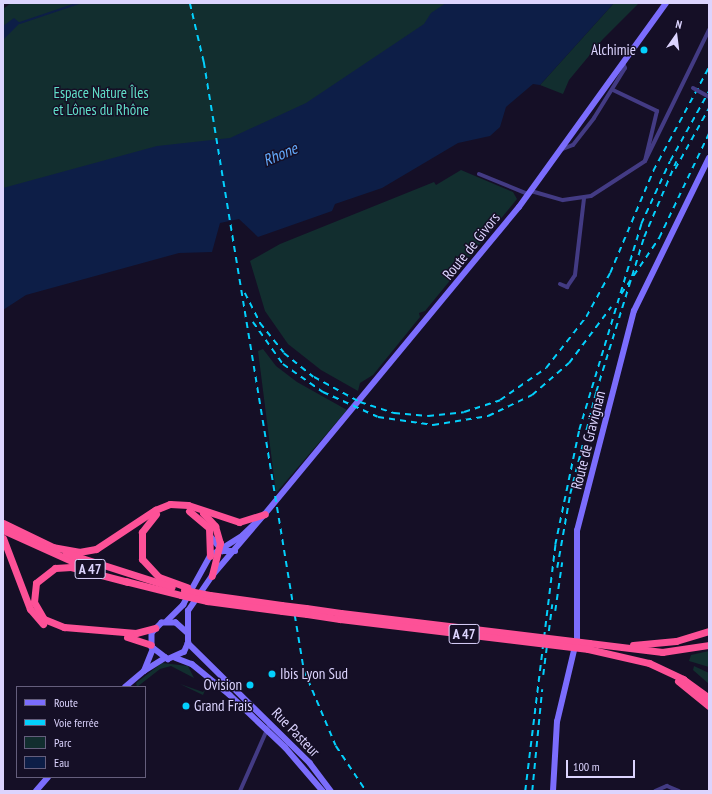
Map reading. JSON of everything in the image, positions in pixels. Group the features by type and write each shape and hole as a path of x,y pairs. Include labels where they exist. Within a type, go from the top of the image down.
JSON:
{"highway":[{"path":"52,547 91,551 163,506 180,504 239,522 265,514"},
{"path":"184,591 164,580 148,568 140,551 143,529 158,513 181,509 203,519 212,538 210,556"},
{"path":"200,510 215,526 219,548 212,576"},
{"name":"A 47","path":"3,523 52,547 116,571 184,591"},
{"name":"A 47","path":"3,530 66,560 128,582 282,608 588,646 626,655 658,666 709,698"},
{"path":"3,538 30,609 42,624 66,632 138,638 152,647"},
{"path":"128,582 71,567 55,568 36,583 34,602 44,619 64,627 136,633 155,628"},
{"name":"A 47","path":"209,596 282,608"},
{"name":"A 47","path":"588,646 666,643 709,631"},
{"name":"A 47","path":"606,645 667,652 709,645"},
{"path":"658,666 709,706"}],"main road":[{"name":"Route de Givors","path":"265,514 529,192 666,3"},
{"name":"Route de Gravignan","path":"553,791 555,743 577,638 577,531 629,328 642,292 709,158"},
{"path":"144,671 152,647 155,628 168,621 183,605 210,556 219,548 243,535 265,514"},
{"path":"126,686 144,671 165,658 176,658 188,643 187,613 212,576 265,514"},
{"path":"212,538 219,548 226,552 235,550"},
{"path":"168,621 179,624 187,633"},
{"name":"Rue Pasteur","path":"188,643 270,723 331,791"},
{"path":"152,647 165,658"},
{"name":"Rue Pasteur","path":"176,658 203,672 265,728 323,791"},
{"path":"36,791 47,778"}],"street":[{"path":"479,174 529,192 563,200 584,198 619,180 645,161 685,83 709,30"},
{"path":"560,150 573,144 612,90 625,68 623,62"},
{"path":"685,83 709,97"},
{"path":"612,90 657,111 645,161"},
{"path":"560,284 567,287 574,275 584,198"},
{"path":"240,791 265,728 270,723"},
{"path":"655,791 667,786 679,791"}],"green space":[{"name":"Espace Nature Îles et Lônes du Rhône","path":"11,3 521,3 442,91 3,239 3,9"},
{"path":"614,3 639,3 603,39 569,80 563,94 540,85"},
{"path":"461,170 513,192 517,199 425,311 419,313 420,317 373,375 360,383 358,391 321,370 288,344 265,311 250,261 280,244 434,182 436,185"},
{"path":"263,349 276,366 297,382 347,410 276,493 258,351"},
{"path":"709,651 709,667 689,661 691,655"},
{"path":"162,663 188,666 194,678 171,666 160,669 138,686 137,686 136,683"},
{"path":"694,666 709,673 709,684 693,670"},
{"path":"180,684 203,692 205,690 203,695"}],"water":[{"name":"Rhone","path":"446,3 614,3 540,85 533,84 506,107 500,127 490,136 458,143 382,188 335,204 332,211 258,237 239,219 220,223 212,252 179,253 26,295 3,310 3,188 157,146 230,138 306,103 424,24 431,13"},
{"path":"14,18 20,23 3,40 3,26"}],"waterway":[{"path":"20,23 79,3"}],"railway":[{"path":"190,3 204,62 304,670 336,746 366,791"},
{"path":"245,293 260,323 284,353 314,377 360,402 394,413 428,416 464,412 500,400 546,368 586,317 610,273 653,171 709,67"},
{"path":"525,791 555,545 579,430 641,224 670,161 709,91"},
{"path":"675,169 709,108"},
{"path":"621,294 659,238 709,133"},
{"path":"557,568 570,494 596,392 644,237 676,162"},
{"path":"253,322 283,364 323,392 378,417 433,425 488,416 532,395 569,363 611,307"},
{"path":"555,611 562,562"},
{"path":"543,675 552,605"},
{"path":"532,791 542,689"}],"place":[{"name":"Alchimie","path":"644,50"},
{"name":"Ibis Lyon Sud","path":"272,674"},
{"name":"Ovision","path":"250,685"},
{"name":"Grand Frais","path":"186,706"}]}
